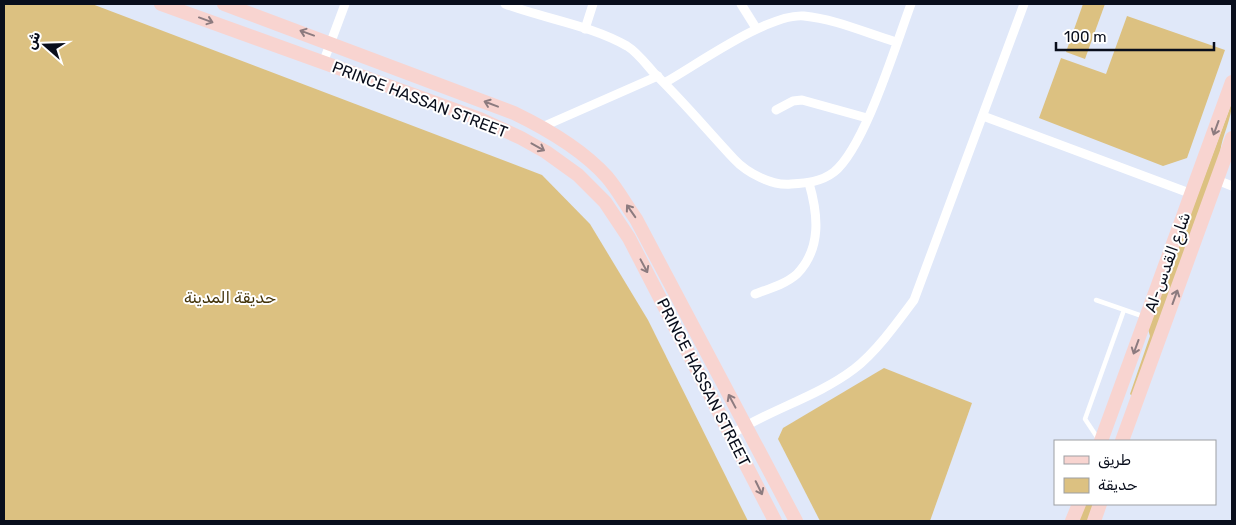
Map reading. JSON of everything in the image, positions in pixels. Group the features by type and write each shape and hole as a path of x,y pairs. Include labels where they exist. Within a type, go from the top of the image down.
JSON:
{"main road":[{"name":"PRINCE HASSAN STREET","path":"160,4 480,119 546,152 578,175 605,202 629,238 732,434 775,521"},
{"name":"PRINCE HASSAN STREET","path":"224,4 514,113 542,127 583,154 607,177 636,219 796,521"},
{"name":"Al-شارع القدس","path":"1100,440 1232,82"},
{"name":"Al-شارع القدس","path":"1122,440 1232,138"},
{"path":"1114,405 1133,412"},
{"path":"1072,521 1079,505"},
{"path":"1094,521 1100,505"}],"street":[{"path":"323,63 345,4"},
{"path":"505,4 585,29 628,47 666,82 736,161 752,173 784,185 821,180 840,166 850,154 867,118 911,4"},
{"path":"585,29 593,4"},
{"path":"741,4 756,28"},
{"path":"732,434 806,397 854,369 894,327 914,300 1024,4"},
{"path":"666,82 756,28 787,17 802,16 826,20 896,42"},
{"path":"542,127 658,76"},
{"path":"776,110 794,101 802,100 867,118"},
{"path":"983,116 1192,194"},
{"path":"1218,180 1232,186"},
{"path":"755,294 780,284 796,274 808,259 815,240 817,223 816,208 809,183"}],"lane":[{"path":"1096,300 1146,317"},
{"path":"1099,440 1085,419 1124,310"}],"green space":[{"name":"حديقة المدينة","path":"4,4 92,4 542,175 590,224 648,320 748,521 4,521"},
{"path":"1083,4 1105,4 1085,59 1066,52"},
{"path":"1127,16 1225,50 1187,158 1163,166 1039,118 1061,58 1106,74"},
{"path":"1232,102 1220,153 1132,396 1130,394 1150,336 1148,329"},
{"path":"884,368 972,403 930,521 820,521 778,439 783,428"},
{"path":"1085,505 1094,505 1088,521 1079,521"}]}
